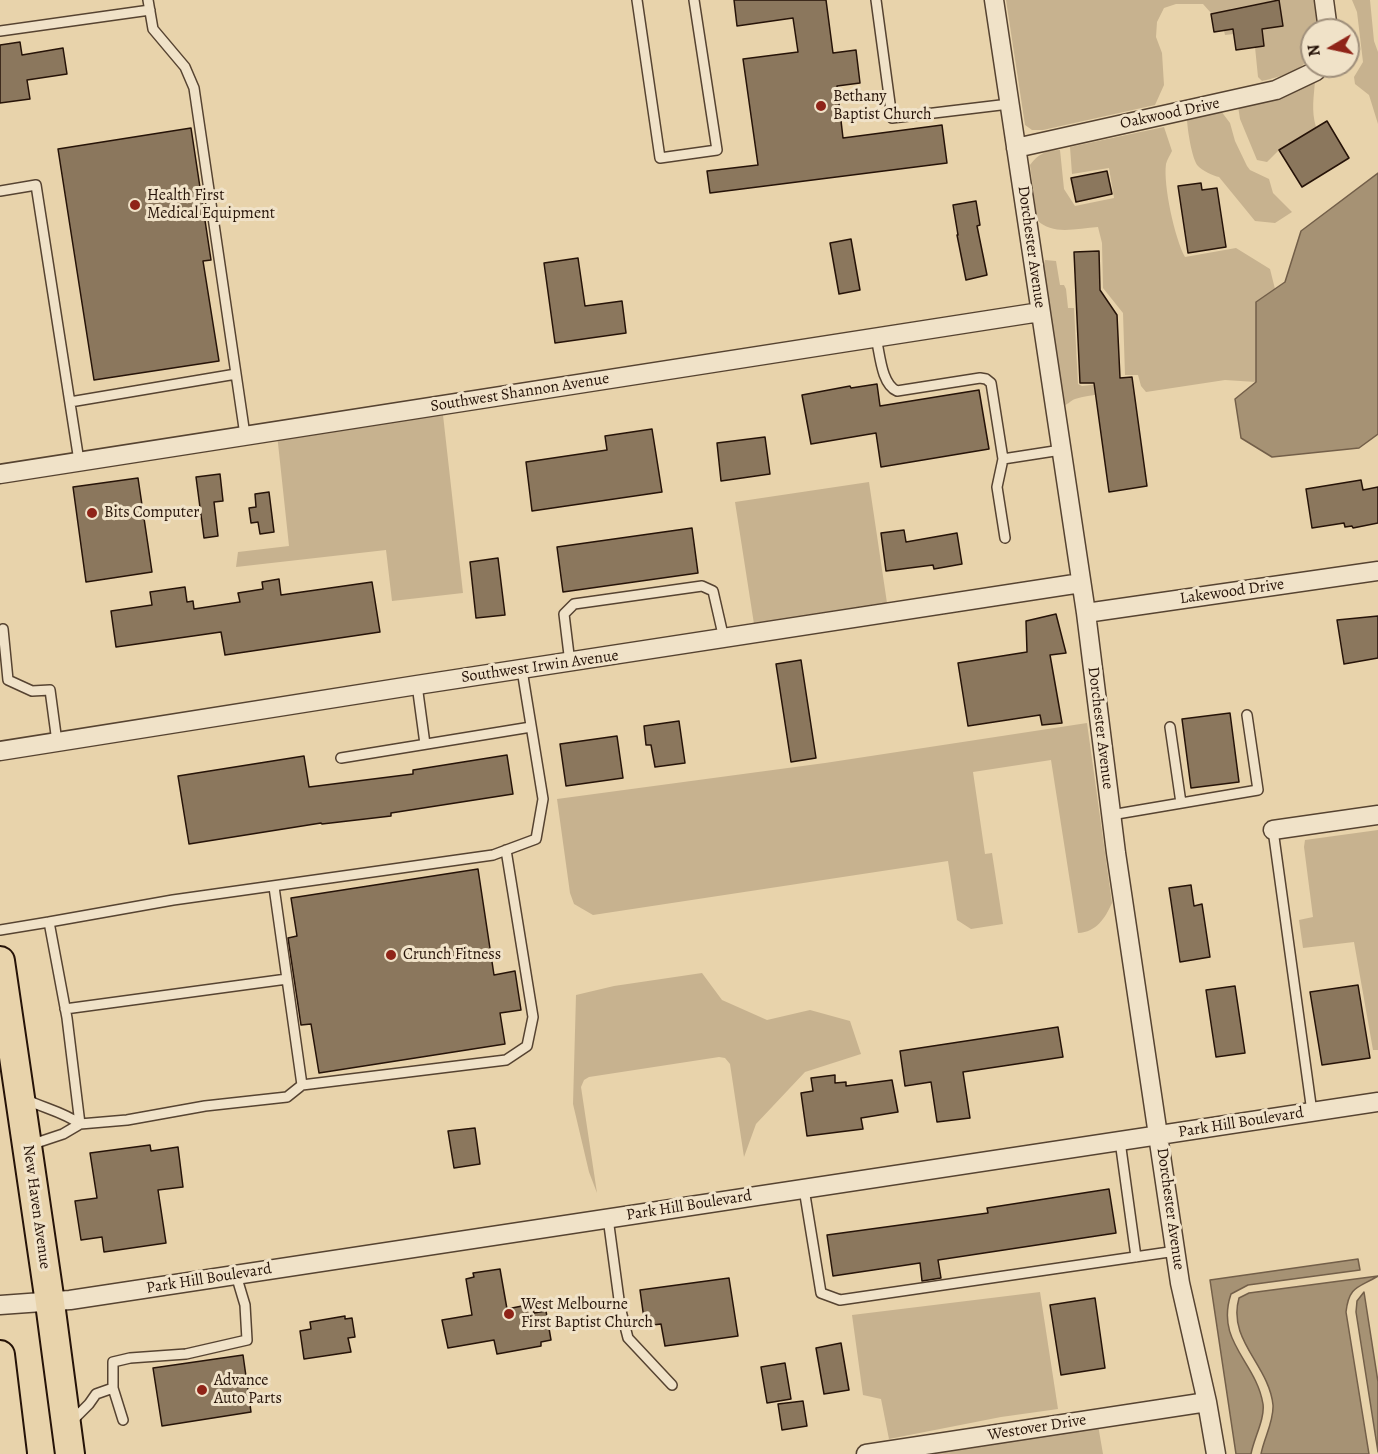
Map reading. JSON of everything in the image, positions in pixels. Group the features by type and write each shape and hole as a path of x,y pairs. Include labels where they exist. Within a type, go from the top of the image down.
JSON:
{"main road":[{"name":"New Haven Avenue","path":"0,961 70,1454"},
{"path":"0,1355 12,1454"}],"street":[{"name":"Dorchester Avenue","path":"994,0 1086,613 1112,815 1180,1282 1207,1402 1216,1454"},
{"path":"1324,0 1326,18"},
{"name":"Oakwood Drive","path":"1016,148 1276,90 1301,78"},
{"name":"Southwest Shannon Avenue","path":"0,474 1040,312"},
{"name":"Lakewood Drive","path":"1086,613 1378,571"},
{"name":"Southwest Irwin Avenue","path":"0,751 1081,583"},
{"path":"1273,830 1378,815"},
{"name":"Park Hill Boulevard","path":"0,1305 50,1302 236,1275 1378,1102"},
{"name":"Westover Drive","path":"866,1454 1207,1402"}],"lane":[{"path":"637,0 660,158 717,150 694,0"},
{"path":"876,0 892,118 1009,104"},
{"path":"0,31 149,5 153,29 185,67 194,88 245,435"},
{"path":"0,191 36,185 79,461"},
{"path":"876,338 886,382 897,391 980,378 991,383 1003,459 997,487 1005,538"},
{"path":"70,402 236,374"},
{"path":"1003,459 1061,450"},
{"path":"570,663 564,614 574,604 702,586 713,591 724,639"},
{"path":"3,629 8,680 32,691 50,690 57,742"},
{"path":"0,930 173,900 493,855 537,839 543,799 522,670"},
{"path":"417,685 426,744"},
{"path":"1112,815 1258,790 1247,715"},
{"path":"340,758 531,727"},
{"path":"1170,727 1181,803"},
{"path":"1273,830 1312,1112"},
{"path":"27,1145 63,1134 80,1124 127,1120 205,1106 287,1097 302,1085 507,1059 527,1046 533,1017 506,850"},
{"path":"274,887 302,1085"},
{"path":"49,922 65,1009 80,1124"},
{"path":"65,1009 287,979"},
{"path":"20,1096 46,1109 68,1116 80,1124"},
{"path":"1120,1141 1136,1257"},
{"path":"804,1189 821,1293 840,1300 1176,1251"},
{"path":"608,1218 620,1307 628,1338 672,1385"},
{"path":"123,1420 113,1388 113,1362 130,1358 186,1354 247,1340 245,1305 236,1275"},
{"path":"66,1425 79,1415 96,1394 113,1388"}],"shaded area":[{"path":"1006,0 1278,0 1230,9 1234,34 1225,35 1220,12 1211,13 1203,4 1176,4 1164,8 1157,22 1156,37 1162,53 1164,85 1155,105 1043,130 1032,130 1025,125"},
{"path":"1278,0 1316,0 1316,18 1300,18 1300,67 1262,81 1258,77 1255,47 1264,46 1262,29 1283,26"},
{"path":"1352,0 1370,0 1374,41 1378,52 1378,124 1369,95 1355,84 1354,78 1360,78 1360,67 1363,62 1360,18 1358,18"},
{"path":"1315,80 1313,109 1316,127 1279,150 1267,162 1257,160 1240,119 1238,106"},
{"path":"1221,111 1230,123 1235,141 1247,166 1250,170 1269,179 1273,193 1292,212 1275,223 1255,221 1219,177 1202,169 1196,163 1190,143 1187,118"},
{"path":"1164,127 1172,151 1166,164 1168,198 1177,238 1185,257 1236,248 1270,269 1275,289 1256,302 1256,382 1225,380 1146,392 1141,386 1138,375 1125,375 1123,313 1103,288 1102,243 1098,227 1058,230 1043,225 1037,220 1030,165 1039,155 1060,150 1064,189 1075,206 1114,198 1109,168 1072,174 1070,147"},
{"path":"1378,173 1378,434 1359,448 1272,457 1241,438 1235,399 1256,382 1256,302 1285,282 1301,231"},
{"path":"1045,260 1056,261 1060,285 1064,285 1066,289 1068,308 1074,308 1078,384 1082,386 1125,381 1126,392 1081,397 1062,406 1043,267"},
{"path":"443,415 463,593 392,601 386,550 236,567 238,552 289,546 277,434"},
{"path":"869,482 887,603 754,624 735,502"},
{"path":"1087,723 1112,903 1100,923 1085,932 1078,933 1051,760 973,772 985,854 992,853 1003,924 971,929 957,920 948,861 593,915 574,904 570,893 557,799 825,763"},
{"path":"1378,830 1378,1050 1373,1050 1354,942 1303,948 1299,920 1313,917 1305,840"},
{"path":"702,973 722,1000 767,1020 810,1010 850,1021 861,1054 805,1072 756,1124 744,1157 730,1064 725,1058 719,1057 589,1077 584,1080 581,1087 597,1193 589,1172 573,1104 576,995 614,986"},
{"path":"1358,1259 1360,1270 1248,1285 1231,1294 1227,1311 1232,1339 1253,1375 1263,1404 1261,1422 1251,1454 1236,1454 1210,1280"},
{"path":"1378,1276 1352,1292 1346,1312 1369,1454 1261,1454 1272,1417 1273,1405 1264,1377 1243,1340 1237,1313 1239,1298 1249,1293"},
{"path":"1040,1292 1058,1409 1001,1417 889,1439 881,1399 863,1395 852,1315"},
{"path":"1364,1292 1378,1382 1378,1452 1356,1312 1357,1301"},
{"path":"1098,1425 1103,1454 925,1454"}],"building":[{"name":"Bethany Baptist Church","path":"734,0 826,0 833,53 856,50 860,83 837,86 843,138 942,125 947,163 710,193 707,171 758,165 743,59 798,52 793,18 737,26"},
{"path":"1279,0 1283,26 1262,29 1264,46 1236,50 1233,29 1214,32 1211,14"},
{"path":"20,42 22,55 63,48 67,74 27,80 30,99 0,103 0,45"},
{"path":"1327,121 1349,158 1302,187 1279,150"},
{"name":"Health First Medical Equipment","path":"191,128 211,260 203,261 219,361 94,380 58,149"},
{"path":"1107,171 1112,194 1076,202 1071,178"},
{"path":"1201,183 1202,190 1217,188 1226,247 1188,253 1178,186"},
{"path":"976,201 980,225 977,226 987,275 966,280 953,205"},
{"path":"851,239 860,290 839,294 830,243"},
{"path":"1099,251 1100,290 1117,315 1120,378 1132,377 1147,486 1109,492 1094,383 1080,383 1074,252"},
{"path":"578,258 585,306 622,301 626,333 555,343 544,263"},
{"path":"877,384 880,406 979,390 989,449 881,467 876,433 811,444 802,395 850,386 851,388"},
{"path":"652,429 662,492 532,511 526,462 607,450 605,436"},
{"path":"765,437 770,474 721,481 717,443"},
{"path":"220,474 223,501 214,502 218,536 204,538 196,477"},
{"path":"138,478 152,572 86,582 73,487"},
{"path":"1361,480 1363,490 1378,487 1378,523 1353,528 1352,526 1345,527 1344,523 1312,528 1306,489"},
{"path":"269,492 274,532 260,534 258,522 251,523 249,508 256,507 255,494"},
{"path":"692,528 698,573 563,592 557,547"},
{"path":"904,530 906,542 957,533 962,564 934,569 933,565 886,571 881,533"},
{"path":"498,558 505,615 476,618 470,562"},
{"path":"279,579 281,595 372,582 380,632 225,655 221,632 116,647 111,611 152,605 150,592 185,587 187,602 193,601 194,609 240,602 238,593 263,589 262,582"},
{"path":"1056,614 1066,653 1050,655 1062,723 1042,725 1040,715 968,726 958,663 1027,652 1026,621"},
{"path":"1378,616 1378,658 1344,664 1337,620"},
{"path":"801,660 816,758 791,762 776,664"},
{"path":"1230,713 1239,782 1191,788 1182,719"},
{"path":"679,721 685,763 655,767 651,745 646,745 644,726"},
{"path":"617,736 623,778 566,786 560,744"},
{"path":"507,755 513,794 391,813 391,816 321,823 189,844 178,776 304,756 309,787 413,774 413,770"},
{"name":"Crunch Fitness","path":"478,869 494,975 515,971 521,1010 500,1013 505,1044 319,1073 311,1024 301,1025 288,938 297,936 291,898"},
{"path":"1191,885 1194,906 1202,904 1210,957 1180,962 1169,888"},
{"path":"1358,985 1370,1058 1322,1065 1310,992"},
{"path":"1235,986 1245,1053 1216,1057 1206,990"},
{"path":"1058,1027 1063,1057 963,1072 970,1118 937,1122 931,1082 905,1086 900,1051"},
{"path":"835,1075 835,1083 846,1082 846,1086 892,1080 898,1112 861,1118 863,1129 807,1136 801,1093 813,1091 811,1078"},
{"path":"475,1128 480,1164 454,1168 448,1131"},
{"path":"150,1145 151,1151 178,1147 183,1187 158,1190 166,1243 104,1252 102,1237 81,1240 75,1201 97,1198 90,1153"},
{"path":"1109,1189 1116,1233 938,1260 941,1278 922,1281 920,1263 833,1276 827,1235 988,1213 987,1208"},
{"name":"West Melbourne First Baptist Church","path":"500,1269 507,1309 532,1304 534,1313 546,1311 551,1340 541,1342 541,1346 497,1354 494,1340 448,1348 442,1320 472,1315 466,1279 474,1277 473,1273"},
{"path":"729,1278 738,1336 665,1346 661,1324 645,1326 640,1290"},
{"path":"1095,1298 1105,1368 1061,1375 1050,1305"},
{"path":"345,1316 345,1319 352,1318 355,1337 348,1338 351,1352 304,1359 300,1331 311,1329 310,1322"},
{"path":"841,1343 849,1390 824,1394 816,1348"},
{"name":"Advance Auto Parts","path":"243,1355 251,1412 162,1426 153,1368"},
{"path":"785,1363 791,1399 767,1403 761,1367"},
{"path":"803,1401 807,1426 782,1430 778,1404"}],"place":[{"name":"Bethany Baptist Church","path":"821,106"},
{"name":"Health First Medical Equipment","path":"135,205"},
{"name":"Bits Computer","path":"92,513"},
{"name":"Crunch Fitness","path":"391,955"},
{"name":"West Melbourne First Baptist Church","path":"509,1314"},
{"name":"Advance Auto Parts","path":"202,1390"}]}
